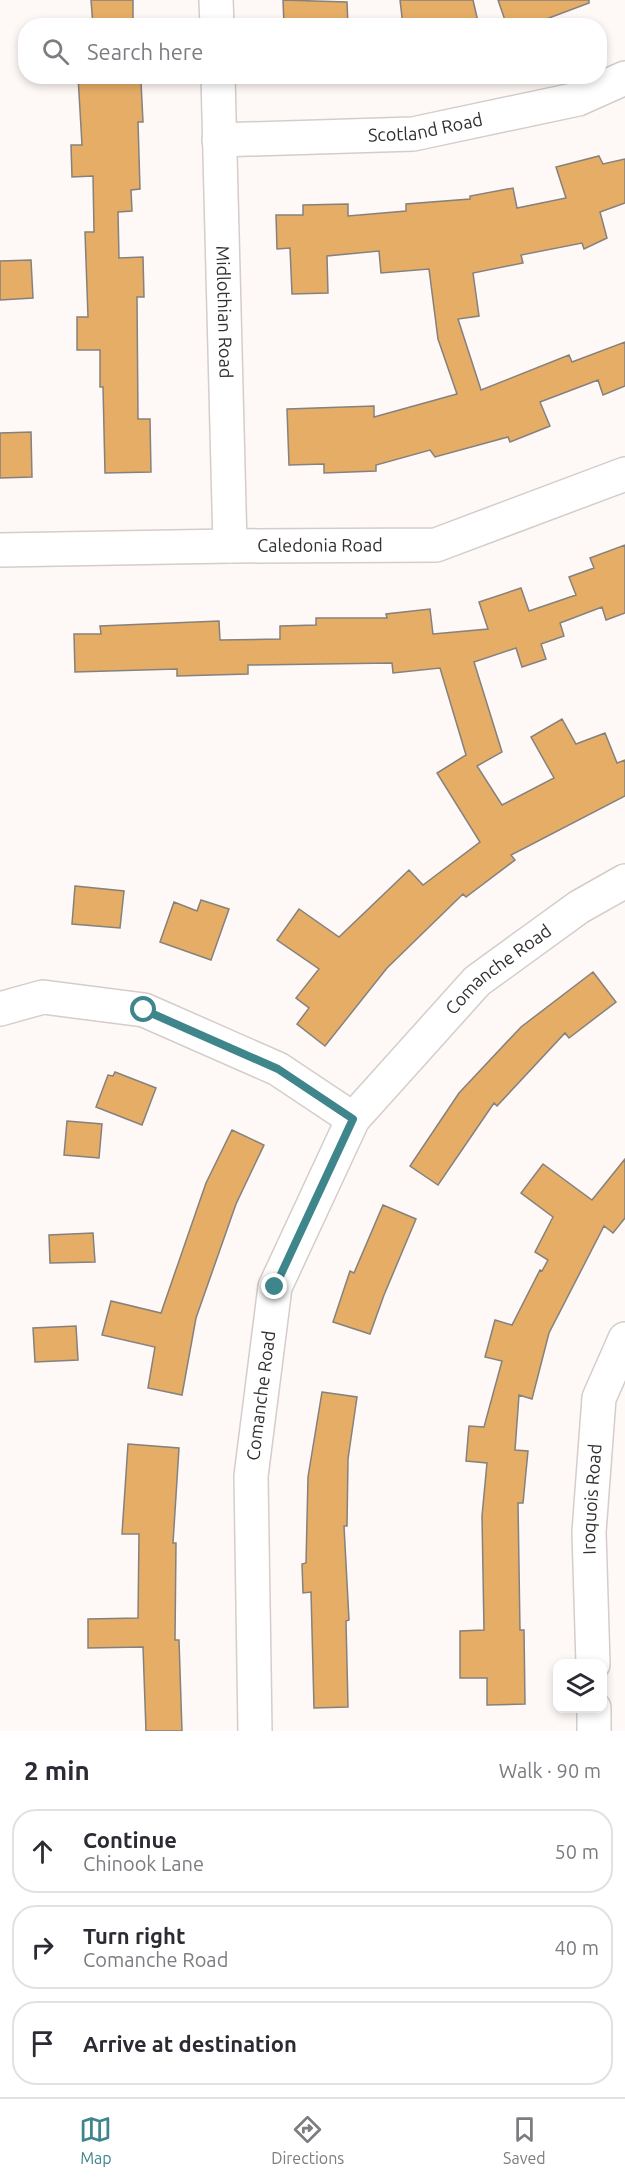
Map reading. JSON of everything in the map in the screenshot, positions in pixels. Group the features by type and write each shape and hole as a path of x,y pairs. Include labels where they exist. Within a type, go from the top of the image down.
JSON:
{"street":[{"path":"216,0 216,18"},
{"name":"Scotland Road","path":"219,140 413,134 578,99 625,78"},
{"name":"Midlothian Road","path":"218,84 230,546"},
{"name":"Caledonia Road","path":"0,550 436,544 625,474"},
{"name":"Comanche Road","path":"255,1731 251,1476 275,1287 353,1119 477,981 579,907 625,881"},
{"path":"0,1009 43,997 144,1010 278,1069 353,1119"},
{"name":"Iroquois Road","path":"593,1659 589,1532 599,1398 625,1339"},
{"path":"594,1713 594,1731"}],"building":[{"path":"91,0 133,0 133,18 92,18"},
{"path":"283,0 347,2 348,18 284,18"},
{"path":"400,0 473,0 477,18 402,18"},
{"path":"498,0 589,0 589,3 549,18 504,18"},
{"path":"78,84 141,84 143,122 138,122 140,189 131,190 132,211 118,212 119,258 143,257 144,297 137,297 138,419 150,419 151,472 105,473 100,350 77,350 77,317 88,317 85,232 94,232 93,176 72,177 71,145 82,145"},
{"path":"599,156 603,164 625,159 625,203 600,212 607,238 584,249 582,243 521,255 523,263 473,273 479,316 458,319 481,390 569,355 572,362 625,342 625,386 603,395 598,380 540,402 550,426 510,442 508,437 435,457 430,450 376,465 376,471 324,473 324,464 289,465 287,409 374,406 374,417 457,394 438,339 429,269 381,273 379,251 327,256 328,293 292,294 290,248 277,249 276,215 303,215 303,205 348,204 348,216 406,211 406,204 470,199 470,196 513,188 517,208 566,198 556,167"},
{"path":"31,260 33,298 0,300 0,261"},
{"path":"31,432 32,477 0,478 0,433"},
{"path":"625,545 625,613 606,620 602,607 560,623 564,636 541,644 546,659 522,667 516,648 474,662 502,752 477,766 502,805 554,778 531,737 562,719 576,744 605,733 617,763 625,760 625,796 511,855 515,860 466,897 463,894 387,968 325,1046 297,1024 309,1008 296,998 319,969 277,940 299,909 339,937 409,870 423,885 480,842 437,773 466,755 440,668 393,673 392,663 248,665 248,674 177,676 177,669 75,672 74,634 101,634 100,626 219,621 220,640 280,639 280,626 316,625 316,618 387,618 386,614 430,609 433,634 488,629 479,602 521,588 529,611 576,595 569,577 594,568 590,558"},
{"path":"75,886 124,891 120,928 72,924"},
{"path":"201,900 229,909 211,960 160,942 174,902 197,911"},
{"path":"593,972 616,1002 569,1038 565,1033 497,1106 494,1103 438,1185 410,1166 459,1093 521,1027"},
{"path":"115,1072 156,1088 142,1125 96,1107 108,1075 113,1076"},
{"path":"67,1121 102,1124 99,1158 64,1155"},
{"path":"232,1130 264,1145 236,1204 196,1318 182,1395 148,1388 155,1347 102,1335 111,1301 161,1313 206,1183"},
{"path":"625,1159 625,1218 613,1233 604,1226 549,1333 532,1399 519,1395 515,1450 528,1451 523,1503 518,1503 520,1630 524,1630 525,1704 487,1705 487,1678 460,1678 460,1631 484,1630 482,1516 487,1463 466,1461 469,1426 484,1427 502,1361 485,1357 495,1320 512,1325 540,1270 542,1271 548,1260 535,1252 553,1217 521,1193 543,1164 592,1200"},
{"path":"383,1205 416,1219 370,1334 333,1322 350,1271 354,1273"},
{"path":"93,1233 95,1262 50,1263 49,1235"},
{"path":"76,1326 78,1360 35,1362 33,1328"},
{"path":"322,1392 357,1397 348,1459 347,1526 344,1526 349,1620 346,1621 348,1707 314,1708 311,1592 303,1593 302,1564 306,1563 308,1477"},
{"path":"128,1444 179,1448 173,1543 176,1543 175,1640 179,1640 182,1731 146,1731 143,1647 88,1648 88,1619 138,1618 139,1534 122,1534"}],"route":[{"path":"144,1010 278,1069 353,1119 275,1287"}]}
